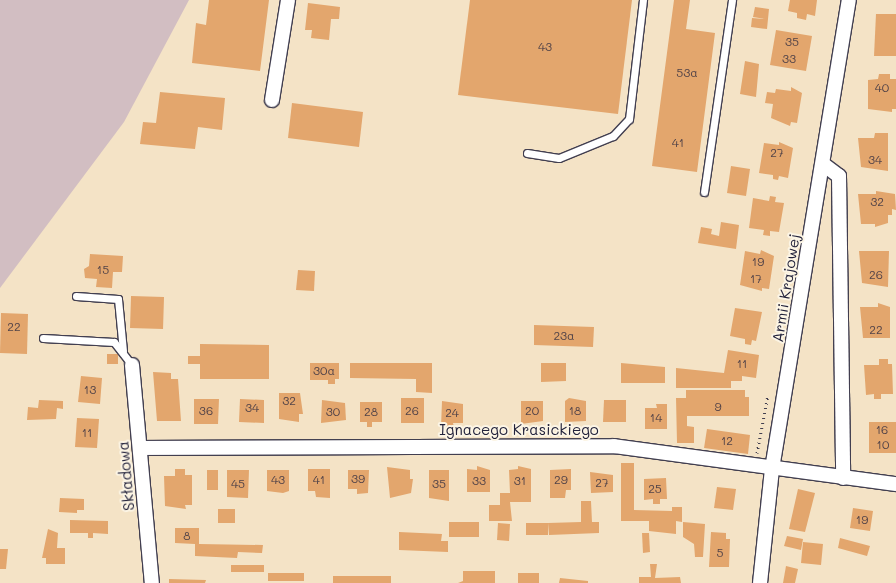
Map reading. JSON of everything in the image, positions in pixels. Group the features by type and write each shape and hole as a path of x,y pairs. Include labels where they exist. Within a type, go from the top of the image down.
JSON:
{"street":[{"path":"272,100 288,0"},
{"name":"Armii Krajowej","path":"760,583 772,469 849,0"},
{"path":"823,164 839,176 843,478"},
{"name":"Składowa","path":"132,366 152,583"},
{"name":"Ignacego Krasickiego","path":"140,448 614,446 772,469 896,484"}],"lane":[{"path":"527,154 559,158 614,136 629,119 644,0"},
{"path":"704,192 732,0"},
{"path":"76,296 118,299 123,352"},
{"path":"43,338 114,342 132,366"}],"path":[{"path":"756,457 768,391"}],"shaded area":[{"path":"0,0 189,0 124,122 0,288"}],"building":[{"path":"209,0 269,0 260,71 192,63 196,23 206,25"},
{"path":"470,0 632,0 618,114 458,95"},
{"path":"674,0 690,0 686,29 715,33 697,172 652,166"},
{"path":"790,0 817,0 815,16 807,14 806,20 797,18 797,13 788,11"},
{"path":"308,3 340,7 339,19 331,19 329,40 311,38 312,30 305,30"},
{"path":"755,7 769,9 767,29 751,27 752,18 765,19 753,17"},
{"path":"876,14 896,14 896,56 874,56"},
{"path":"776,30 812,36 806,71 770,65"},
{"path":"745,61 759,64 756,97 740,94"},
{"path":"879,74 890,74 890,79 896,79 896,109 892,109 892,112 868,109 868,80 878,79"},
{"path":"791,87 802,93 797,123 791,122 790,126 771,118 773,104 765,103 767,92 775,93 776,89 791,91"},
{"path":"160,92 225,98 222,130 198,127 195,149 140,144 143,122 156,123"},
{"path":"292,103 363,112 359,147 288,138"},
{"path":"875,133 888,133 888,171 861,167 858,138 874,138"},
{"path":"779,142 793,148 788,178 779,176 778,180 773,179 773,175 759,173 764,143 779,145"},
{"path":"731,166 750,169 746,196 727,193"},
{"path":"876,191 895,194 896,210 892,209 892,215 888,215 888,223 875,227 875,224 861,224 858,194 876,194"},
{"path":"770,196 776,197 775,202 784,203 779,232 770,231 770,236 763,235 764,230 749,228 753,198 769,201"},
{"path":"721,222 739,225 736,249 698,243 701,227 712,229 711,234 719,236"},
{"path":"761,250 774,256 769,289 762,288 762,291 740,285 745,251 760,254"},
{"path":"859,251 889,251 888,287 862,283"},
{"path":"90,254 123,256 122,272 113,272 112,288 96,287 97,279 85,278 84,269 89,266"},
{"path":"298,270 315,271 314,291 296,290"},
{"path":"131,296 164,297 163,329 130,328"},
{"path":"878,303 890,307 890,338 863,338 860,307 878,307"},
{"path":"735,308 762,312 756,341 752,340 751,345 745,344 745,339 730,336"},
{"path":"1,313 28,314 27,354 0,353"},
{"path":"534,325 594,327 593,347 534,345"},
{"path":"200,344 269,345 269,379 200,379 200,364 188,364 188,356 200,356"},
{"path":"728,350 759,355 756,378 742,376 742,381 731,381 731,388 676,388 676,368 724,373"},
{"path":"107,354 118,354 118,364 107,364"},
{"path":"879,359 888,359 888,364 892,364 893,394 881,394 881,399 874,399 874,394 866,395 864,365 879,365"},
{"path":"310,363 339,363 339,379 335,379 335,384 328,384 328,380 310,380"},
{"path":"350,363 432,363 432,393 416,392 416,379 350,378"},
{"path":"541,363 566,363 566,381 541,382"},
{"path":"621,363 665,367 665,383 621,383"},
{"path":"153,372 171,373 171,379 178,379 181,421 157,421"},
{"path":"81,376 102,378 100,404 78,402"},
{"path":"686,390 745,390 745,397 749,397 749,416 687,416 687,426 694,427 694,443 677,443 676,398 686,398"},
{"path":"279,393 300,393 303,414 299,414 299,422 279,419"},
{"path":"401,398 424,398 424,423 401,423"},
{"path":"569,398 586,401 586,421 565,422 565,401"},
{"path":"194,399 219,399 218,424 194,424"},
{"path":"240,399 264,400 264,423 239,422"},
{"path":"39,400 63,401 63,409 57,408 56,419 27,420 28,407 38,408"},
{"path":"322,400 345,403 346,420 321,423"},
{"path":"604,400 626,400 626,422 603,422"},
{"path":"442,401 463,404 463,423 453,423 454,427 441,427"},
{"path":"521,401 543,401 543,421 521,424"},
{"path":"360,402 382,402 382,422 372,422 372,427 367,427 367,422 360,422"},
{"path":"656,404 667,404 667,429 645,429 645,408 657,408"},
{"path":"77,418 99,419 97,448 75,447"},
{"path":"869,422 896,422 896,453 869,453"},
{"path":"707,429 750,435 748,454 704,448"},
{"path":"621,463 634,463 634,510 672,511 672,507 682,507 682,522 676,521 676,534 649,531 649,521 621,521"},
{"path":"477,466 490,470 490,492 467,492 467,469 477,470"},
{"path":"518,466 531,469 531,502 510,502 512,521 489,521 489,505 500,505 500,493 510,493 509,470 518,469"},
{"path":"387,467 410,470 410,479 413,479 411,493 390,498"},
{"path":"175,469 185,469 185,475 192,475 192,505 185,505 186,509 165,506 164,476 175,476"},
{"path":"308,469 330,469 330,498 316,497 315,491 308,491"},
{"path":"571,469 571,490 566,490 565,498 550,498 550,470"},
{"path":"207,470 218,470 218,490 207,490"},
{"path":"227,470 249,470 248,498 227,497"},
{"path":"267,470 289,470 289,491 283,493 267,491"},
{"path":"348,470 369,470 368,493 357,494 357,489 348,489"},
{"path":"429,470 449,470 449,501 429,498"},
{"path":"590,472 613,475 613,492 591,493"},
{"path":"666,478 667,499 660,499 660,504 653,504 653,499 644,500 644,479"},
{"path":"717,487 736,489 733,510 714,508"},
{"path":"798,489 815,493 805,532 789,529"},
{"path":"60,498 84,499 84,510 77,510 77,513 59,512"},
{"path":"581,501 591,501 592,522 599,522 599,533 549,535 548,523 581,522"},
{"path":"853,508 873,511 870,531 850,528"},
{"path":"218,509 235,509 235,523 218,523"},
{"path":"70,520 108,521 108,534 93,533 93,538 88,538 88,533 70,533"},
{"path":"449,522 479,522 479,537 449,537"},
{"path":"683,522 705,524 703,557 695,557 694,544 683,537"},
{"path":"498,523 510,524 509,541 497,540"},
{"path":"526,523 548,523 548,535 526,535"},
{"path":"175,528 199,528 199,544 263,545 262,553 238,552 237,558 195,556 195,544 175,543"},
{"path":"48,529 58,533 57,548 65,548 65,564 46,564 46,558 42,558"},
{"path":"399,532 442,534 441,541 448,541 448,552 399,550"},
{"path":"711,532 726,533 726,539 730,539 729,567 709,567"},
{"path":"642,533 649,533 650,552 643,553"},
{"path":"787,536 803,539 801,550 784,546"},
{"path":"840,538 870,546 867,556 838,548"},
{"path":"803,542 823,544 821,565 801,563"},
{"path":"0,549 8,549 6,569 0,569"},
{"path":"650,564 657,564 655,578 680,577 681,583 639,583 639,577 651,577"},
{"path":"231,565 264,565 264,572 231,572"},
{"path":"786,566 798,569 795,583 783,583"},
{"path":"463,571 495,571 495,583 458,583 463,581"},
{"path":"268,573 304,573 304,581 268,581"},
{"path":"518,573 539,573 539,583 518,583"},
{"path":"333,576 391,576 391,583 333,583"},
{"path":"560,578 588,581 588,583 559,583"},
{"path":"169,579 206,580 205,583 169,583"}]}
